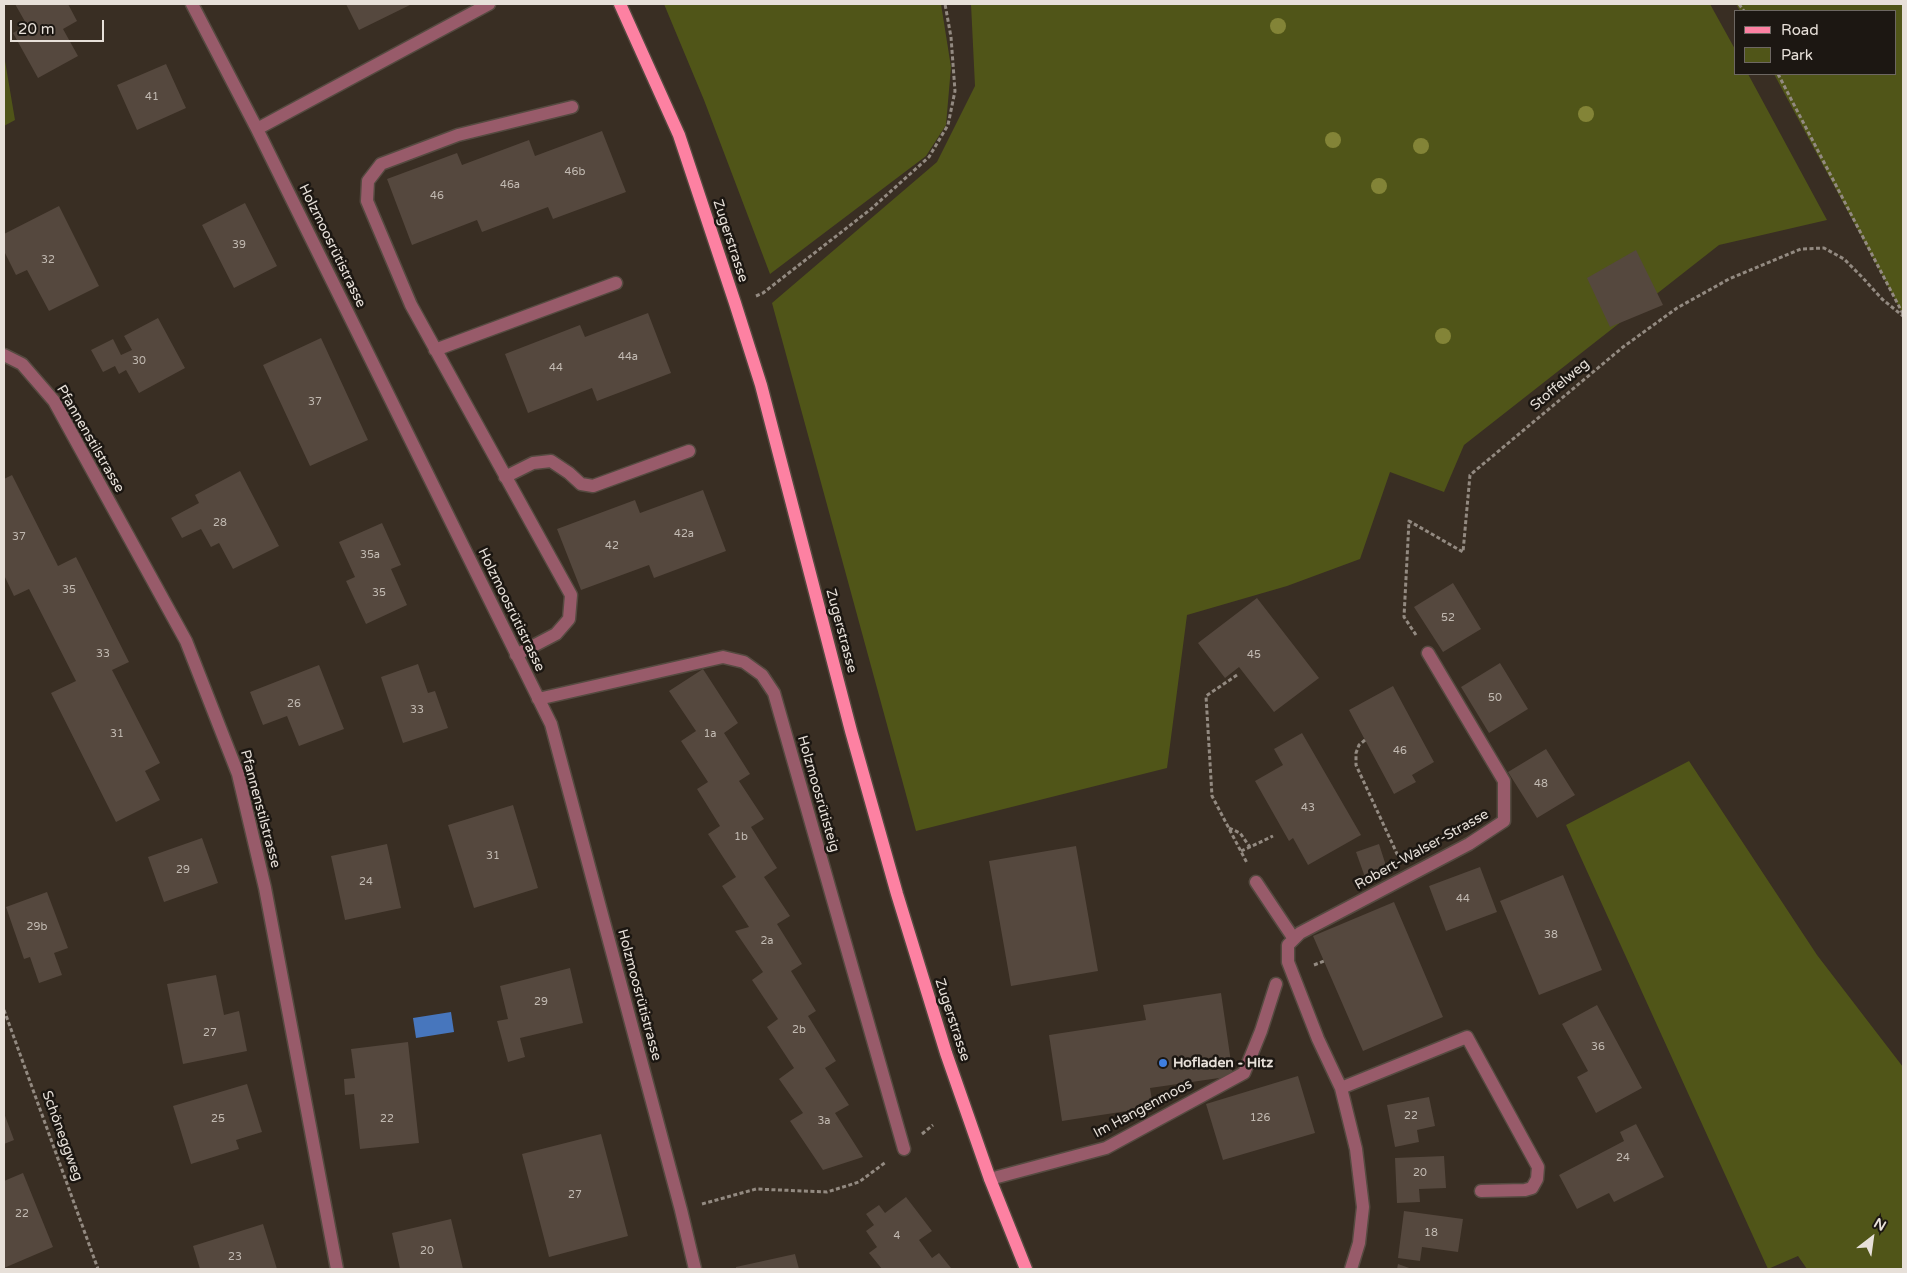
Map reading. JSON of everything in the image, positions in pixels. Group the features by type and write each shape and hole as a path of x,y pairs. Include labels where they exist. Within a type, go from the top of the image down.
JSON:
{"main road":[{"name":"Zugerstrasse","path":"620,4 679,135 735,303 761,385 851,731 896,894 946,1053 990,1179 1026,1269"}],"street":[{"name":"Holzmoosrütistrasse","path":"192,4 257,129 551,724 676,1191 695,1269"},
{"path":"257,129 489,4"},
{"path":"516,655 556,634 568,619 571,595 411,305 366,201 368,181 381,164 458,135 572,107"},
{"path":"436,350 616,283"},
{"name":"Pfannenstilstrasse","path":"4,355 22,364 54,401 186,641 238,774 265,888 337,1269"},
{"path":"505,476 533,463 551,461 581,484 593,486 689,451"},
{"name":"Robert-Walser-Strasse","path":"1294,938 1300,933 1469,844 1504,821 1504,781 1428,653"},
{"name":"Holzmoosrütisteig","path":"538,699 723,657 744,662 762,675 774,693 904,1149"},
{"path":"1256,882 1294,938 1288,945 1288,962 1318,1039 1342,1088 1356,1149 1363,1207 1359,1243 1351,1269"},
{"name":"Im Hangenmoos","path":"990,1179 1106,1148 1244,1073 1276,984"},
{"path":"1342,1088 1468,1037 1538,1167 1537,1179 1532,1188 1525,1190 1481,1190"}],"path":[{"path":"735,303 762,293 784,277 871,210 929,157 948,126 955,91 951,36 945,4"},
{"path":"1779,75 1903,315"},
{"name":"Stoffelweg","path":"1428,653 1404,617 1409,521 1463,552 1470,475 1622,347 1677,308 1729,279 1801,249 1824,248 1844,258 1882,299 1903,315"},
{"path":"1237,676 1206,696 1212,796 1256,882"},
{"path":"1366,740 1359,745 1356,753 1356,765 1407,876"},
{"path":"1228,828 1240,833 1250,847"},
{"path":"1241,851 1273,836"},
{"name":"Schöneggweg","path":"4,1010 98,1269"},
{"path":"704,1204 756,1189 827,1192 859,1182 933,1125"}],"green space":[{"path":"664,4 941,4 951,67 946,125 926,156 770,274 704,100"},
{"path":"971,4 1710,4 1734,47 1734,75 1749,75 1827,220 1719,245 1464,445 1444,492 1390,472 1360,559 1287,586 1187,615 1167,768 916,831 772,303 937,162 975,86"},
{"path":"1736,4 1903,4 1903,314 1775,75 1897,75 1897,10 1739,10"},
{"path":"4,55 15,120 4,126"},
{"path":"1689,761 1817,955 1903,1067 1903,1269 1807,1269 1798,1256 1768,1269 1566,825"}],"water":[{"path":"451,1012 454,1032 416,1038 413,1018"}],"building":[{"path":"15,4 68,4 77,21 63,29 78,56 38,78 13,33 27,25"},
{"path":"346,4 412,4 359,30"},
{"path":"166,64 186,108 137,130 117,85"},
{"path":"602,131 626,192 553,219 548,207 482,232 477,220 412,245 387,179 457,153 462,165 529,140 535,156"},
{"path":"245,203 277,266 234,288 202,225"},
{"path":"59,206 99,286 49,311 27,270 16,275 4,251 4,234"},
{"path":"1636,250 1663,305 1610,327 1587,278"},
{"path":"648,313 671,373 597,401 592,388 528,413 505,354 580,325 585,337"},
{"path":"158,318 185,368 139,393 126,370 119,374 115,366 103,372 91,350 113,339 121,355 132,350 124,336"},
{"path":"321,338 368,440 310,466 263,365"},
{"path":"240,471 279,546 233,569 219,543 211,547 201,529 182,538 171,518 199,503 195,495"},
{"path":"12,475 58,566 76,557 129,662 112,670 160,763 145,771 160,800 116,822 51,693 76,681 29,589 14,596 4,575 4,479"},
{"path":"703,490 726,551 654,578 649,565 581,590 557,529 635,500 640,513"},
{"path":"382,523 401,565 391,569 407,605 366,624 346,581 355,577 339,542"},
{"path":"1453,583 1481,629 1443,652 1414,607"},
{"path":"1257,598 1319,678 1274,712 1239,667 1225,678 1198,643"},
{"path":"1500,663 1528,709 1489,733 1461,687"},
{"path":"418,664 428,693 435,691 448,728 403,743 381,677"},
{"path":"319,665 344,729 299,746 287,716 263,725 250,692"},
{"path":"703,669 738,723 724,733 750,774 739,781 764,819 751,827 777,868 764,877 790,916 777,924 802,964 791,971 816,1011 808,1016 836,1061 825,1068 849,1105 835,1113 863,1157 823,1170 790,1121 803,1113 779,1079 794,1068 767,1027 778,1019 752,980 763,972 735,931 749,927 722,886 736,877 708,834 720,826 697,789 708,782 681,741 696,731 669,691"},
{"path":"1393,686 1434,762 1412,775 1416,782 1394,794 1349,710"},
{"path":"1302,733 1361,835 1308,865 1293,838 1289,841 1255,781 1283,765 1274,749"},
{"path":"1546,749 1575,795 1537,818 1508,772"},
{"path":"513,805 538,888 474,908 448,825"},
{"path":"202,838 218,883 164,902 148,857"},
{"path":"387,844 401,908 345,920 331,856"},
{"path":"1379,844 1388,872 1366,880 1356,852"},
{"path":"1076,846 1098,971 1011,986 989,861"},
{"path":"1480,867 1497,912 1446,931 1429,886"},
{"path":"1563,875 1602,970 1539,995 1500,901"},
{"path":"47,892 68,948 54,953 62,975 39,983 30,957 24,959 6,907"},
{"path":"1394,902 1443,1017 1363,1051 1313,936"},
{"path":"570,968 583,1023 520,1038 525,1057 508,1062 497,1021 508,1019 500,986"},
{"path":"216,975 224,1015 239,1011 247,1051 183,1064 167,984"},
{"path":"1221,993 1233,1076 1150,1088 1153,1107 1062,1121 1049,1035 1146,1020 1143,1005"},
{"path":"1597,1005 1642,1088 1596,1113 1577,1077 1588,1071 1562,1024"},
{"path":"408,1042 419,1143 360,1149 354,1094 345,1095 344,1079 355,1078 351,1049"},
{"path":"1298,1076 1315,1133 1223,1160 1206,1104"},
{"path":"247,1084 262,1132 236,1140 239,1149 191,1164 173,1106"},
{"path":"1429,1097 1435,1126 1417,1130 1419,1142 1395,1147 1387,1105"},
{"path":"4,1113 14,1140 4,1144"},
{"path":"1636,1124 1664,1177 1614,1202 1609,1193 1577,1209 1559,1175 1624,1141 1620,1132"},
{"path":"601,1134 628,1236 549,1257 522,1154"},
{"path":"1444,1156 1446,1188 1419,1189 1420,1202 1397,1203 1395,1158"},
{"path":"23,1173 53,1247 4,1268 4,1181"},
{"path":"906,1197 932,1231 919,1240 932,1258 939,1253 951,1268 882,1269 869,1253 877,1247 866,1231 874,1225 866,1214 879,1205 885,1213"},
{"path":"1404,1211 1463,1219 1458,1252 1422,1247 1420,1261 1398,1258"},
{"path":"451,1219 463,1269 400,1269 392,1233"},
{"path":"263,1224 277,1269 200,1269 193,1246"},
{"path":"795,1254 799,1269 736,1269 736,1267"},
{"path":"1398,1264 1412,1269 1397,1269"}],"place":[{"name":"Hofladen - Hitz","path":"1163,1063"}]}
